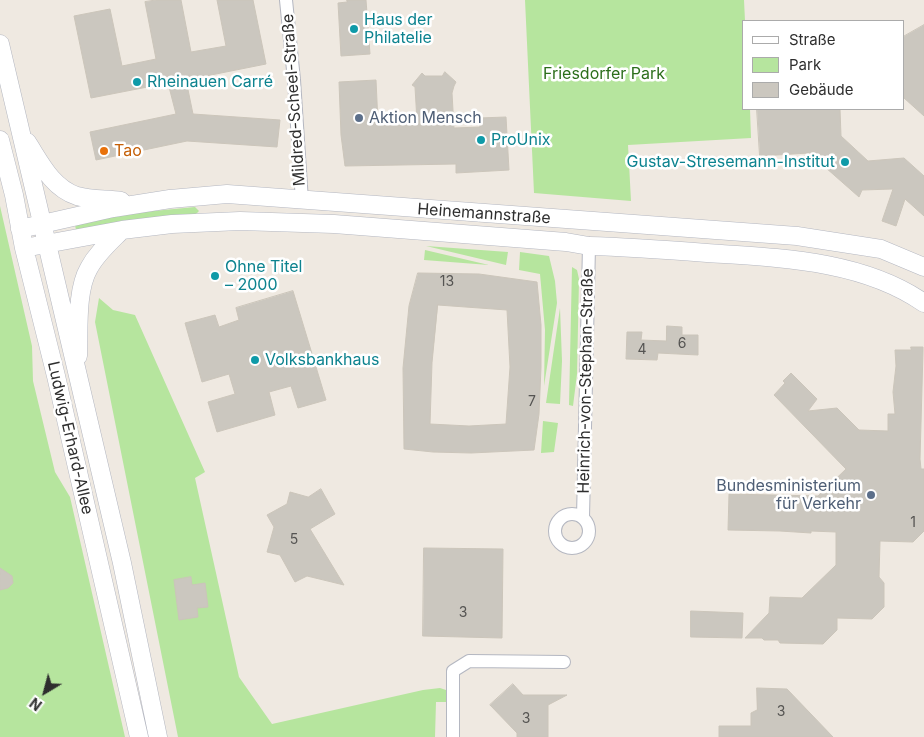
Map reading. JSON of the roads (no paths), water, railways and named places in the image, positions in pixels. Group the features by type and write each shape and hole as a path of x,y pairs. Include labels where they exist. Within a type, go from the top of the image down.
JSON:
{"main road":[{"name":"Ludwig-Erhard-Allee","path":"0,44 122,563 158,737"},
{"path":"20,133 46,171 66,191 84,197 141,203"},
{"name":"Ludwig-Erhard-Allee","path":"0,140 139,737"},
{"name":"Heinemannstraße","path":"20,229 141,203 227,194 797,236 881,249 924,267"},
{"path":"302,201 302,223"},
{"name":"Heinemannstraße","path":"24,248 122,230 194,222 302,223 566,242 589,246 738,255 827,265 869,276 924,303"},
{"path":"589,246 590,222"},
{"name":"Ludwig-Erhard-Allee","path":"77,376 81,290 86,273 102,249 122,230"},
{"path":"827,265 876,268 897,275 924,289"}],"street":[{"name":"Mildred-Scheel-Straße","path":"286,0 294,80 302,201"},
{"name":"Heinrich-von-Stephan-Straße","path":"583,517 589,246"},
{"path":"452,737 453,670 469,661 564,662"}],"place":[{"name":"Haus der Philatelie","path":"354,29"},
{"name":"Rheinauen Carré","path":"137,82"},
{"name":"Aktion Mensch","path":"359,118"},
{"name":"ProUnix","path":"481,140"},
{"name":"Tao","path":"104,151"},
{"name":"Gustav-Stresemann-Institut","path":"845,162"},
{"name":"Ohne Titel – 2000","path":"215,276"},
{"name":"Volksbankhaus","path":"255,360"},
{"name":"Bundesministerium für Verkehr","path":"871,495"}],"park label":[{"name":"Friesdorfer Park","path":"604,74"}]}
